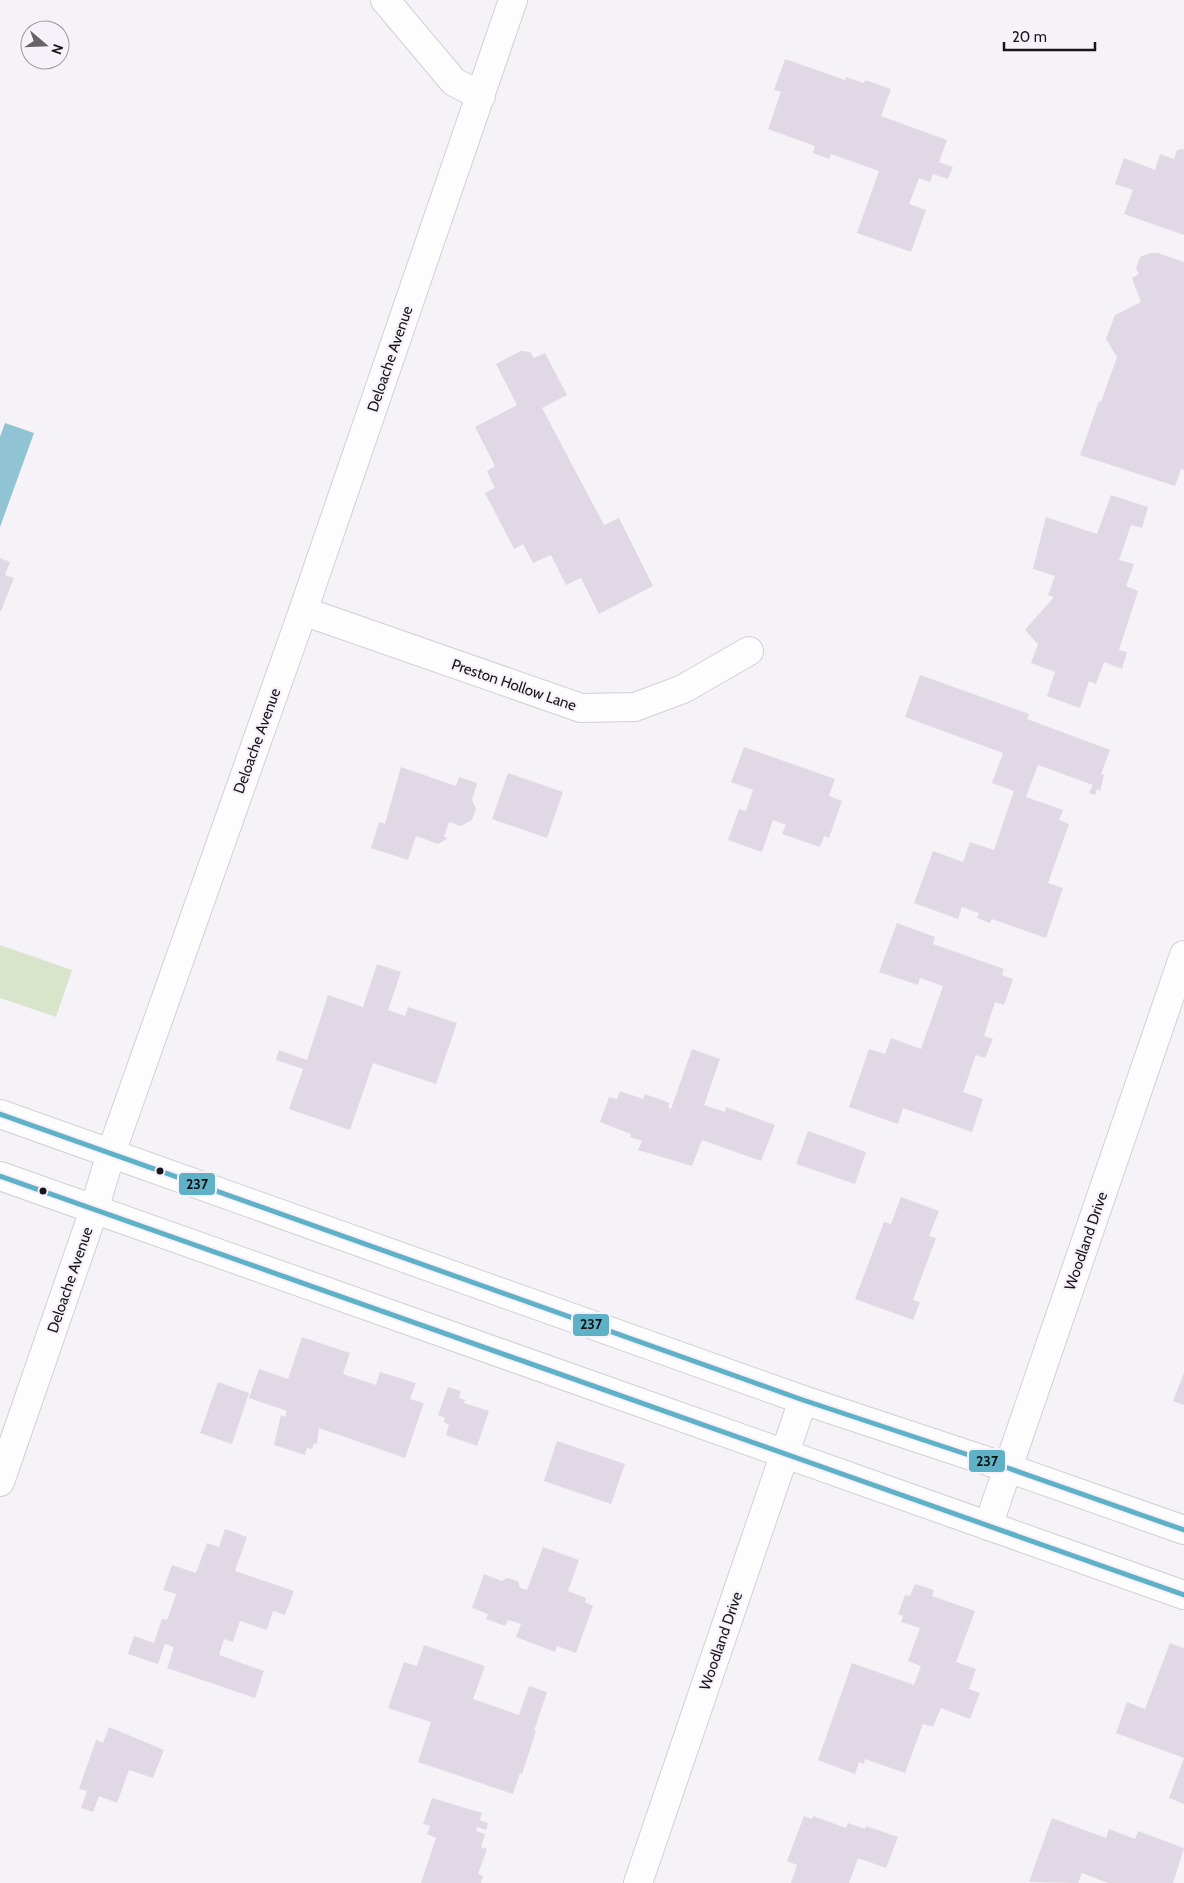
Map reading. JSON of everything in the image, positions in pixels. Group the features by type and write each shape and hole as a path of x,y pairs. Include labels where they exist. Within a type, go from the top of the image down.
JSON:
{"street":[{"path":"385,0 454,82 481,96"},
{"name":"Deloache Avenue","path":"0,1482 94,1210 111,1153 303,611 513,0"},
{"name":"Preston Hollow Lane","path":"303,611 581,708 635,707 683,689 749,651"},
{"name":"Woodland Drive","path":"988,1526 1184,955"},
{"path":"0,1114 803,1400 1008,1468 1184,1530"},
{"path":"0,1176 1184,1595"},
{"name":"Woodland Drive","path":"638,1883 786,1455 803,1400"}],"green space":[{"path":"0,945 72,970 56,1017 0,998"}],"water":[{"path":"5,423 34,433 0,527 0,437"}],"building":[{"path":"785,59 845,80 846,77 864,83 865,80 891,89 881,116 947,140 939,162 953,167 948,179 933,174 930,182 919,178 909,204 926,210 911,252 857,233 879,171 831,154 829,159 813,153 815,146 768,129 781,92 774,90"},
{"path":"1184,149 1184,235 1124,214 1133,190 1115,184 1124,158 1155,170 1160,154 1174,159 1177,150"},
{"path":"1150,253 1158,253 1184,262 1184,470 1181,469 1175,486 1080,455 1117,357 1106,339 1115,315 1141,302 1132,278 1139,274 1136,269 1140,257"},
{"path":"521,351 530,352 534,358 545,353 567,395 542,408 604,525 619,518 653,586 599,614 581,578 566,585 551,555 533,563 523,544 514,549 485,493 495,488 487,471 495,466 475,427 517,405 496,364"},
{"path":"1111,495 1148,507 1142,528 1131,525 1119,560 1134,564 1126,586 1138,591 1119,650 1127,652 1122,669 1104,662 1096,684 1089,681 1080,708 1047,696 1055,672 1031,663 1038,644 1025,630 1054,597 1048,595 1055,576 1033,569 1046,517 1097,534"},
{"path":"0,558 10,562 5,575 14,578 1,611 0,611"},
{"path":"920,675 1029,714 1027,719 1110,750 1101,774 1104,775 1100,791 1097,789 1095,795 1089,793 1093,785 1038,765 1026,797 1063,810 1059,820 1069,824 1048,883 1063,888 1046,938 992,919 990,923 977,918 979,913 962,907 958,919 914,903 933,851 963,862 970,842 994,850 1014,791 992,783 1003,753 905,717"},
{"path":"744,747 835,779 829,796 842,801 829,838 824,836 820,847 782,834 786,825 773,820 762,852 728,840 739,809 746,811 753,790 731,782"},
{"path":"401,767 456,786 459,777 477,783 472,800 476,809 472,820 461,826 449,822 444,837 448,838 438,844 416,836 408,860 371,848 379,822 385,824"},
{"path":"508,773 563,792 547,838 492,819"},
{"path":"897,923 935,937 933,944 1004,969 1002,975 1013,979 1004,1005 995,1002 984,1036 993,1039 985,1058 976,1055 963,1092 983,1099 972,1132 903,1108 898,1124 849,1107 869,1049 885,1054 891,1038 921,1049 943,986 920,978 918,985 879,972"},
{"path":"377,964 401,972 388,1010 405,1016 408,1007 457,1023 436,1084 373,1063 350,1130 289,1109 303,1069 276,1060 279,1050 307,1060 328,995 363,1007"},
{"path":"692,1049 720,1059 704,1105 725,1112 726,1107 775,1125 761,1161 702,1140 692,1166 638,1150 642,1141 630,1137 631,1134 600,1122 609,1097 617,1099 620,1091 643,1099 645,1094 670,1103 668,1107 671,1109"},
{"path":"808,1131 866,1152 855,1184 796,1164"},
{"path":"901,1197 939,1211 929,1236 936,1238 913,1300 920,1302 913,1320 855,1299 884,1222 891,1224"},
{"path":"302,1337 350,1353 343,1374 376,1385 380,1372 416,1383 410,1399 424,1403 405,1458 319,1428 317,1444 314,1443 312,1449 307,1448 305,1455 274,1445 281,1415 285,1417 287,1411 249,1398 259,1369 288,1379"},
{"path":"1184,1373 1184,1405 1173,1401"},
{"path":"218,1382 249,1393 232,1444 200,1433"},
{"path":"448,1387 461,1391 459,1398 465,1400 464,1403 489,1411 477,1446 446,1435 449,1425 444,1422 445,1418 438,1415"},
{"path":"557,1441 625,1464 611,1504 544,1481"},
{"path":"225,1529 247,1537 235,1571 294,1591 285,1615 273,1611 267,1630 240,1621 233,1642 224,1639 219,1655 264,1671 255,1698 167,1668 174,1647 165,1644 158,1664 128,1654 134,1636 154,1643 162,1619 167,1620 176,1594 163,1590 172,1565 196,1573 207,1543 219,1547"},
{"path":"543,1547 579,1560 568,1591 586,1598 585,1602 593,1606 576,1653 557,1646 555,1652 516,1637 521,1624 508,1620 505,1626 486,1619 488,1614 472,1608 484,1574 502,1581 507,1578 518,1581 520,1588 527,1590"},
{"path":"915,1584 934,1590 932,1596 975,1611 956,1662 976,1669 969,1689 980,1693 970,1719 941,1708 933,1727 923,1724 905,1773 865,1759 864,1764 859,1762 855,1774 818,1760 852,1663 914,1685 921,1666 908,1661 920,1628 901,1622 903,1616 898,1614 905,1595 910,1596"},
{"path":"1170,1643 1184,1648 1184,1758 1116,1733 1127,1702 1145,1709"},
{"path":"424,1645 485,1666 473,1699 519,1715 529,1686 547,1692 522,1774 520,1773 513,1794 418,1762 431,1722 388,1708 404,1662 417,1666"},
{"path":"109,1727 164,1750 153,1778 129,1770 117,1803 99,1796 93,1812 81,1808 87,1791 79,1789 96,1740 103,1743"},
{"path":"1184,1758 1184,1804 1169,1798"},
{"path":"432,1798 482,1813 480,1820 488,1823 486,1830 477,1827 476,1831 485,1834 481,1847 487,1849 478,1874 483,1876 481,1883 421,1883 436,1838 427,1834 430,1826 423,1824"},
{"path":"804,1816 812,1819 813,1816 846,1828 848,1823 865,1829 866,1826 898,1837 886,1868 858,1858 849,1883 791,1883 797,1865 787,1861"},
{"path":"1052,1818 1106,1838 1109,1829 1135,1839 1138,1831 1184,1848 1173,1883 1108,1883 1082,1873 1078,1883 1029,1882"}],"transit line":[{"name":"237","path":"0,1114 803,1400 1008,1468 1184,1530"},
{"name":"237","path":"0,1176 1184,1595"}]}
